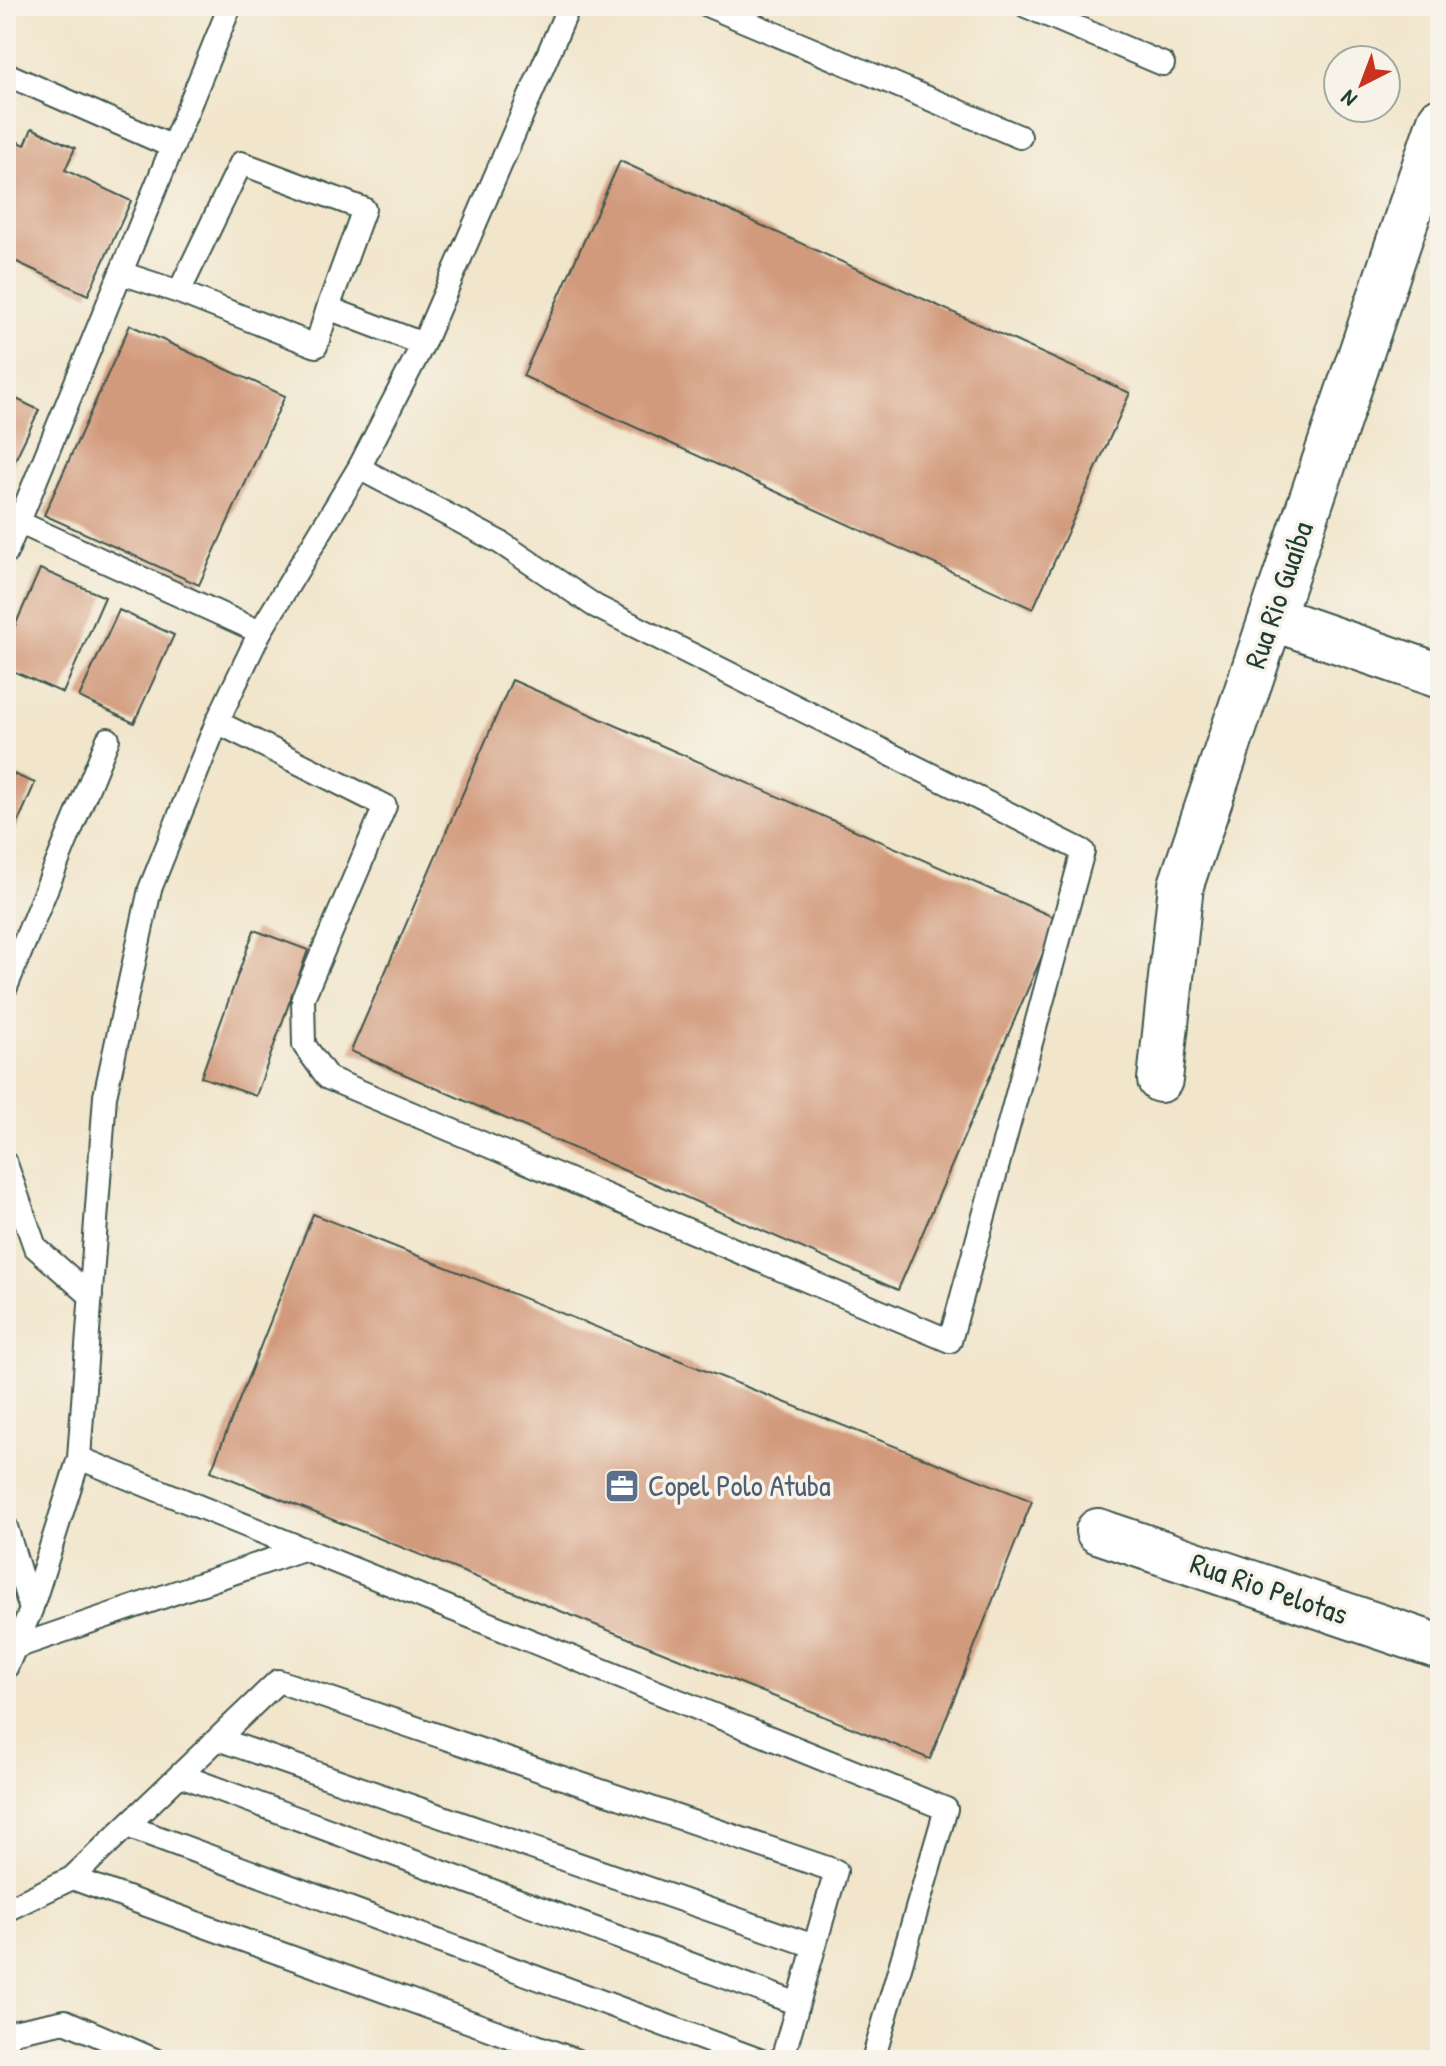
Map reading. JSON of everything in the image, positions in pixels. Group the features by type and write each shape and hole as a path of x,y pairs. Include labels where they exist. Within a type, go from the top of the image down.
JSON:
{"street":[{"name":"Rua Rio Guaíba","path":"1160,1080 1181,885 1440,120"},
{"path":"1272,618 1440,676"},
{"name":"Rua Rio Pelotas","path":"1098,1531 1440,1647"}],"lane":[{"path":"6,553 12,520 121,273 230,6"},
{"path":"6,1668 31,1610 79,1458 105,1096 150,889 217,722 260,632 359,468 423,344 569,6"},
{"path":"709,6 1020,137"},
{"path":"1026,6 1163,64"},
{"path":"6,74 173,147"},
{"path":"121,273 179,292 316,346 364,209 241,163 179,292"},
{"path":"328,308 423,344"},
{"path":"217,722 385,806 303,998 304,1045 328,1078 950,1341 1083,851 595,606 501,543 359,468"},
{"path":"12,520 260,632"},
{"path":"6,987 108,739"},
{"path":"6,1164 35,1247 91,1296"},
{"path":"79,1458 946,1809 873,2060"},
{"path":"6,1527 31,1610"},
{"path":"16,1647 303,1549"},
{"path":"6,1910 72,1878 278,1681 836,1871 782,2060"},
{"path":"218,1739 814,1946"},
{"path":"180,1775 798,2004"},
{"path":"127,1826 759,2060"},
{"path":"72,1878 568,2059"},
{"path":"6,2042 13,2032 65,2021 155,2060"}],"building":[{"path":"32,128 75,148 65,170 131,201 88,295 6,257 9,227 6,225 6,136 25,145"},
{"path":"620,161 1130,393 1033,609 523,376"},
{"path":"130,325 285,396 199,585 44,515"},
{"path":"6,394 39,410 6,479"},
{"path":"40,569 105,597 63,693 6,668 6,646"},
{"path":"119,610 174,635 134,723 79,697"},
{"path":"512,680 1058,919 898,1290 351,1051"},
{"path":"6,771 35,783 6,850"},
{"path":"254,930 308,950 256,1096 201,1077"},
{"name":"Copel Polo Atuba","path":"313,1214 1032,1501 930,1759 211,1471"}],"place":[{"name":"Copel Polo Atuba","path":"622,1486"}]}
